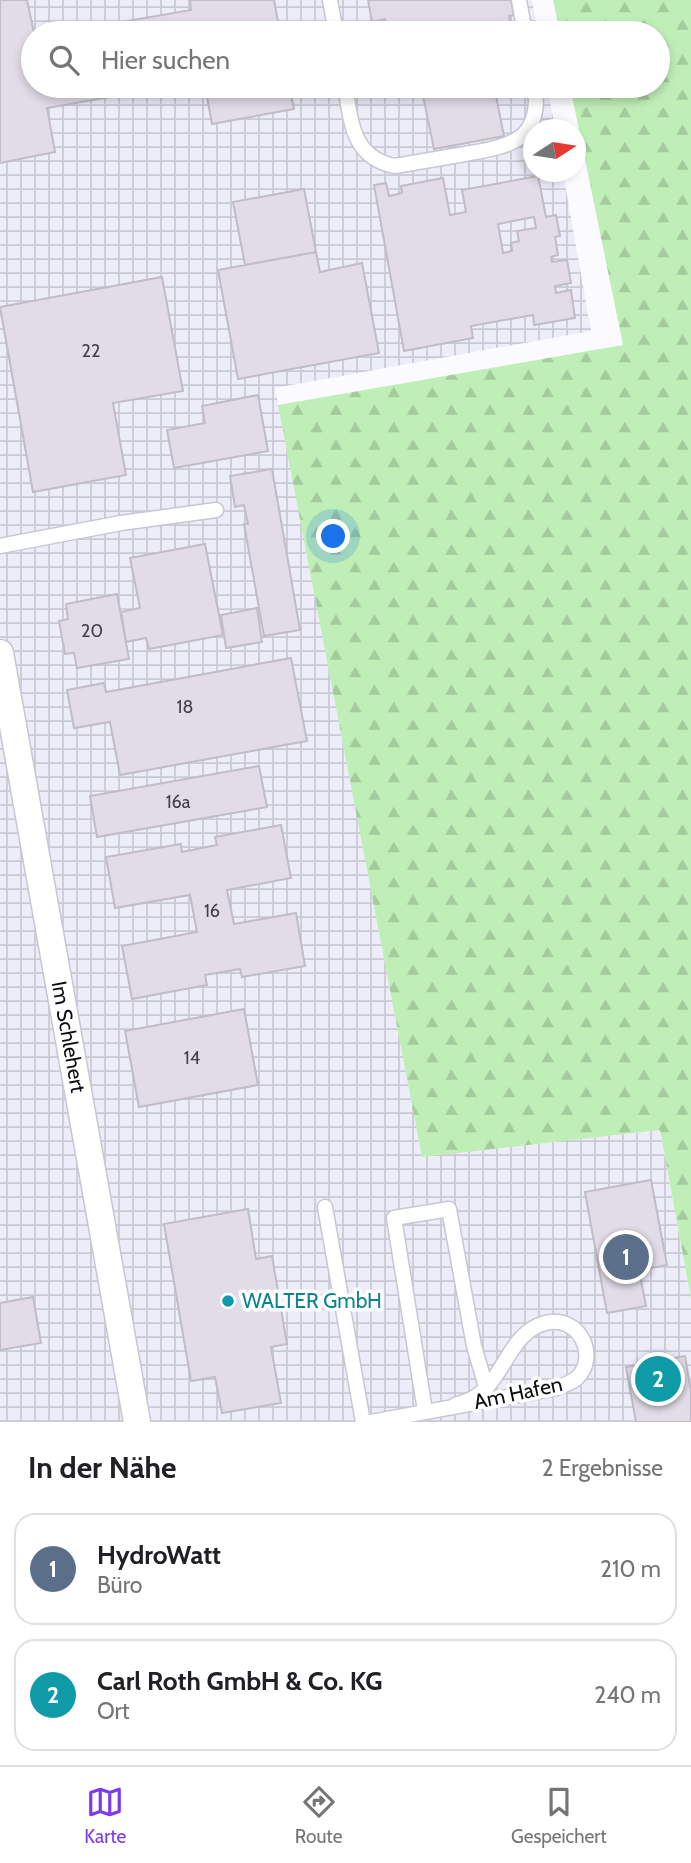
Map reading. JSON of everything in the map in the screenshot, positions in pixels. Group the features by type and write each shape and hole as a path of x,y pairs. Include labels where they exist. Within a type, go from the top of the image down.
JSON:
{"street":[{"name":"Im Schlehert","path":"0,653 137,1422"}],"lane":[{"path":"330,0 334,21"},
{"path":"519,0 523,21"},
{"path":"347,98 353,130 359,143 377,160 395,166 512,144 528,131 536,98"},
{"path":"0,547 121,523 216,510"},
{"path":"325,1207 363,1422"},
{"path":"425,1411 394,1219 449,1209 474,1346 486,1387"},
{"name":"Am Hafen","path":"371,1422 557,1388 569,1383 578,1378 583,1367 585,1350 581,1333 566,1322 547,1323 529,1330 518,1341 486,1387 476,1396 456,1405"}],"shaded area":[{"path":"0,0 532,0 536,21 21,21 21,98 549,98 553,119 523,119 523,182 565,182 591,331 275,388 422,1156 660,1130 691,1299 691,1422 0,1422"}],"green space":[{"path":"553,0 691,0 691,1299 660,1130 422,1157 278,405 623,345 586,164 586,119 577,119 572,98 670,98 670,21 557,21"}],"building":[{"path":"0,0 27,0 31,21 21,21 21,98 104,98 47,108 55,152 0,163"},
{"path":"190,0 274,0 278,21 128,21 191,10"},
{"path":"368,0 511,0 514,15 509,16 510,21 372,21"},
{"path":"207,98 292,98 294,109 212,124"},
{"path":"423,98 496,98 504,136 434,149"},
{"path":"443,178 450,215 466,212 462,190 523,179 523,182 539,182 546,217 556,215 560,236 555,237 558,255 551,257 552,262 567,260 571,283 555,286 556,293 571,290 575,318 534,325 533,315 471,326 473,338 404,351 374,185 386,183 389,196 402,193 401,186","holes":["534,217 536,228 517,231 519,241 511,243 512,251 503,253 498,224"]},
{"path":"304,189 316,252 245,265 233,202"},
{"path":"316,252 320,272 362,263 379,353 238,379 218,270"},
{"path":"162,277 183,391 113,403 126,475 33,492 0,307"},
{"path":"258,395 268,451 174,468 167,430 205,423 202,406"},
{"path":"272,469 300,630 264,636 244,524 248,524 244,505 235,507 230,476"},
{"path":"205,544 223,635 149,649 146,638 126,642 121,612 140,608 130,558"},
{"path":"117,594 129,659 77,668 74,653 65,654 59,621 68,619 66,604"},
{"path":"257,608 262,642 226,648 221,615"},
{"path":"291,658 307,741 120,775 110,722 74,728 67,690 104,683 106,692"},
{"path":"259,766 267,807 97,837 90,796"},
{"path":"281,825 291,878 227,890 234,924 296,913 305,966 242,977 240,969 205,975 207,985 132,999 122,946 197,932 190,895 115,908 106,857 181,844 182,852 217,845 215,837"},
{"path":"244,1009 258,1085 139,1107 125,1031"},
{"path":"651,1180 667,1265 639,1270 646,1306 607,1313 585,1192"},
{"name":"WALTER GmbH","path":"248,1209 256,1259 272,1256 287,1344 271,1347 281,1403 222,1413 215,1377 191,1381 164,1224"},
{"path":"33,1297 41,1343 0,1350 0,1303"},
{"path":"685,1356 691,1392 691,1422 636,1422 626,1367"}],"place":[{"name":"HydroWatt","path":"626,1257"},
{"name":"WALTER GmbH","path":"228,1301"},
{"name":"Carl Roth GmbH & Co. KG","path":"658,1379"}]}
